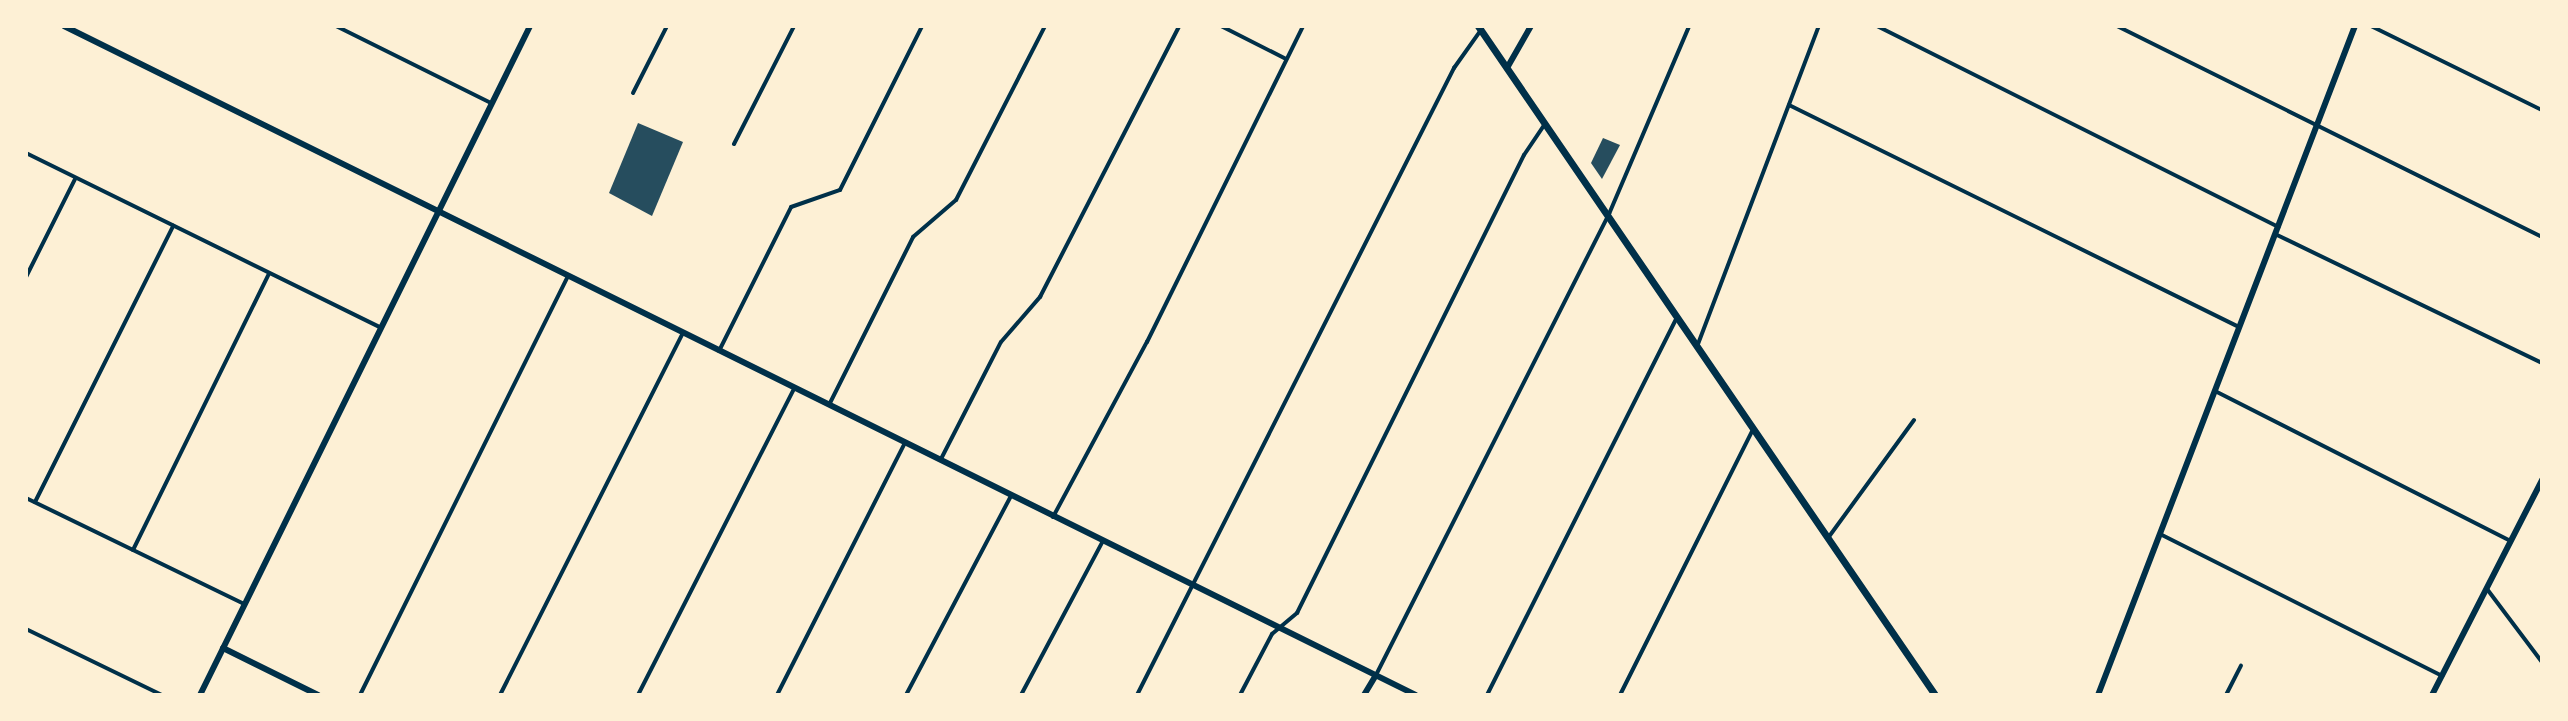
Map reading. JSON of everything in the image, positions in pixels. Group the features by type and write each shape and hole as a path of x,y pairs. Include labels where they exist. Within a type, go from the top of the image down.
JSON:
{"main road":[{"path":"64,26 437,214 1416,695"},
{"path":"200,695 530,26"},
{"path":"1507,68 1531,26"},
{"path":"2098,695 2355,26"},
{"path":"1479,28 1935,695"},
{"path":"2432,695 2542,480"},
{"path":"223,648 318,695"},
{"path":"1364,695 1376,675"}],"street":[{"path":"336,26 491,103"},
{"path":"633,93 667,26"},
{"path":"734,144 794,26"},
{"path":"719,351 791,207 840,190 922,26"},
{"path":"829,405 913,237 956,200 1045,26"},
{"path":"940,461 1001,342 1040,297 1179,26"},
{"path":"1221,26 1286,59"},
{"path":"1053,517 1147,342 1303,26"},
{"path":"1376,675 1609,214 1689,26"},
{"path":"1697,346 1819,26"},
{"path":"1877,26 2542,363"},
{"path":"2117,26 2542,237"},
{"path":"2371,26 2542,110"},
{"path":"1137,695 1448,81 1479,28"},
{"path":"1789,105 2239,327"},
{"path":"1240,695 1272,634 1283,629 1297,613 1524,155 1546,123"},
{"path":"26,153 381,328"},
{"path":"26,277 75,178"},
{"path":"35,502 173,226"},
{"path":"133,550 269,274"},
{"path":"360,695 568,276"},
{"path":"1487,695 1677,318"},
{"path":"500,695 683,333"},
{"path":"638,695 794,389"},
{"path":"2215,391 2511,541"},
{"path":"1828,538 1914,420"},
{"path":"1620,695 1754,428"},
{"path":"777,695 905,443"},
{"path":"906,695 1011,496"},
{"path":"26,498 244,604"},
{"path":"2160,534 2442,676"},
{"path":"1021,695 1103,541"},
{"path":"2487,589 2542,662"},
{"path":"26,629 162,695"},
{"path":"2226,695 2241,666"}],"building":[{"path":"638,123 683,142 652,216 609,193"},
{"path":"1603,138 1620,145 1602,179 1591,163"}]}
